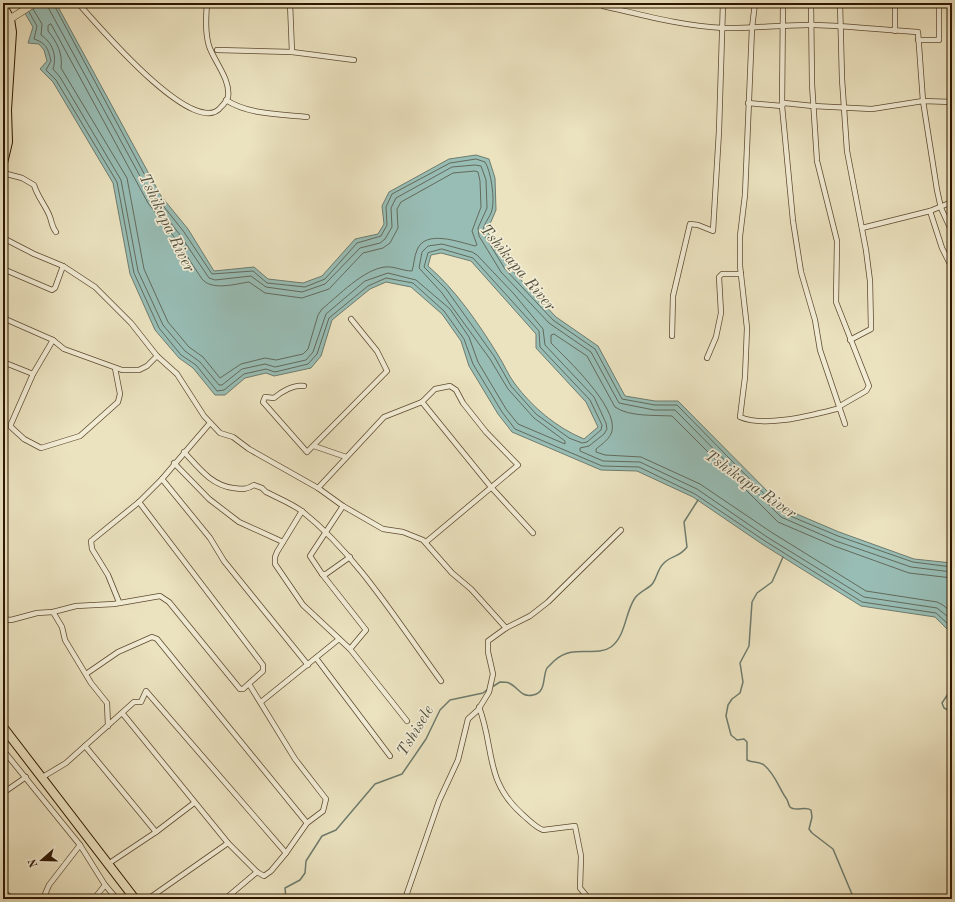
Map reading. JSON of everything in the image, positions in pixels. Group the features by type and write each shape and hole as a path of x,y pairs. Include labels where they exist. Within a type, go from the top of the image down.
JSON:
{"highway":[{"path":"3,6 14,16 5,111 8,142 3,163"},
{"path":"3,728 41,778 61,801 135,899"}],"main road":[{"path":"14,16 35,3"}],"street":[{"path":"78,3 117,47 166,91 187,108 202,114 212,114 220,109 226,100 228,91 226,82 209,46 207,35 207,3"},
{"path":"290,3 292,52"},
{"path":"672,336 673,296 690,224 698,225 713,231 723,3"},
{"path":"755,3 752,28 748,103 745,195 740,236 741,274 747,328 745,377 740,417 755,421 776,420 840,407 853,400 869,388 836,302 838,256 837,241 817,161 813,106 811,3"},
{"path":"783,3 782,106 793,222 801,272 815,320 824,365 845,424"},
{"path":"840,3 847,151 862,228 870,280 871,329 850,340"},
{"path":"895,3 895,31"},
{"path":"918,40 939,40 939,3"},
{"path":"603,6 656,20 722,28 752,28 783,25 840,25 918,32 923,101 936,190 941,208 952,232"},
{"path":"217,50 292,52 354,60"},
{"path":"226,100 234,105 259,112 307,117"},
{"path":"748,103 782,106 784,103 813,106 872,108 923,101 952,102"},
{"path":"3,173 22,178 34,185 39,200 50,216 52,228 56,232"},
{"path":"862,228 930,212 952,202"},
{"path":"930,212 942,248 950,261 952,268"},
{"path":"3,238 34,254 63,266 95,287 131,323 157,356 178,374 197,406 220,433 233,437 256,453 318,488 343,506 383,529 403,532 426,542 452,573 470,589 506,628"},
{"path":"3,269 52,290 55,288 63,266"},
{"path":"707,358 716,337 722,307 719,277 722,274 741,274"},
{"path":"3,318 53,340 64,348 122,370 139,370 147,366 157,356"},
{"path":"304,386 299,385 280,393 274,398 265,397 262,402 307,452 387,371 377,351 352,319"},
{"path":"53,340 33,374 11,424 11,427 24,439 41,448 80,436 118,402 120,394 115,368"},
{"path":"3,362 33,374"},
{"path":"318,488 384,417 422,402 435,390 450,386 456,390 463,403 486,432 517,464 517,467 492,486 426,542"},
{"path":"422,402 533,533"},
{"path":"119,602 108,575 92,549 90,544 91,541 139,502 162,479 174,463 210,423"},
{"path":"314,446 346,457"},
{"path":"184,452 208,478 216,484 246,490 254,485 302,511 350,557 440,681"},
{"path":"174,463 209,499 239,522 284,542"},
{"path":"162,479 210,538 224,561 308,665"},
{"path":"3,619 11,620 37,613 53,612 76,606 160,596 165,598 240,689 243,689 249,684 263,671 263,665 139,502"},
{"path":"343,506 310,556 322,574 366,630 350,649"},
{"path":"302,511 275,558 275,564 303,605 350,649 407,721"},
{"path":"404,899 439,801 458,760 468,719 478,710 479,706 489,692 492,667 488,644 506,628 530,616 548,602 621,530"},
{"path":"322,574 326,574 350,557"},
{"path":"53,612 62,627 64,640 107,703 108,726"},
{"path":"86,674 118,652 152,637 158,638 307,823"},
{"path":"261,702 339,639"},
{"path":"316,658 390,756"},
{"path":"123,714 228,843 257,872 264,876 286,853 307,823 323,812 326,799 295,759 249,684"},
{"path":"41,778 62,766 123,714 134,702 141,702 146,691 286,853"},
{"path":"479,706 486,728 488,745 497,782 511,805 542,830 575,826 581,856 580,888 588,899"},
{"path":"85,746 156,832"},
{"path":"3,750 80,846 105,884 117,899"},
{"path":"3,793 26,777"},
{"path":"108,864 156,832 194,803"},
{"path":"148,899 228,843"},
{"path":"43,899 49,885 80,846"},
{"path":"225,899 257,872"},
{"path":"94,899 105,884"},
{"path":"3,892 13,899"}],"water":[{"name":"Tshikapa River","path":"19,3 56,3 161,196 188,229 214,271 254,267 268,279 303,283 322,276 355,239 378,234 384,224 382,206 389,192 449,159 476,155 489,159 495,178 496,210 487,231 508,266 556,317 598,346 625,396 655,401 678,401 785,509 839,532 914,559 952,563 952,629 947,629 935,617 861,606 762,544 693,497 637,471 601,470 512,432 498,414 469,366 461,341 442,314 411,287 386,282 370,289 332,320 321,356 311,368 274,376 266,373 245,378 225,395 215,395 193,368 179,358 155,330 130,274 113,183 53,82 40,69 47,61 44,50 39,44 28,43 33,27","holes":["441,253 471,261 536,334 536,348 586,402 598,427 584,439 555,423 529,401 513,381 475,319 448,285 428,266 431,255"]}],"waterway":[{"name":"Tshisele","path":"492,687 500,682 507,682 523,694 529,696 533,695 542,688 547,668 562,656 569,653 605,650 611,647 620,637 629,610 635,598 652,585 660,568 666,561 681,553 687,547 684,522 698,500"},
{"path":"783,557 772,582 757,593 752,602 749,646 740,663 743,682 740,693 732,699 728,705 726,716 731,735 737,740 744,739 747,742 747,760 762,764 768,769 790,807 795,809 811,810 812,817 809,829 833,849 854,899"},
{"path":"949,627 949,640 952,644"},
{"path":"952,678 948,694 942,703 944,708 952,712"},
{"name":"Tshisele","path":"286,899 285,888 300,880 305,873 306,861 322,836 336,830 375,784 402,774 426,739 440,710 450,700 483,693 488,689"}]}
